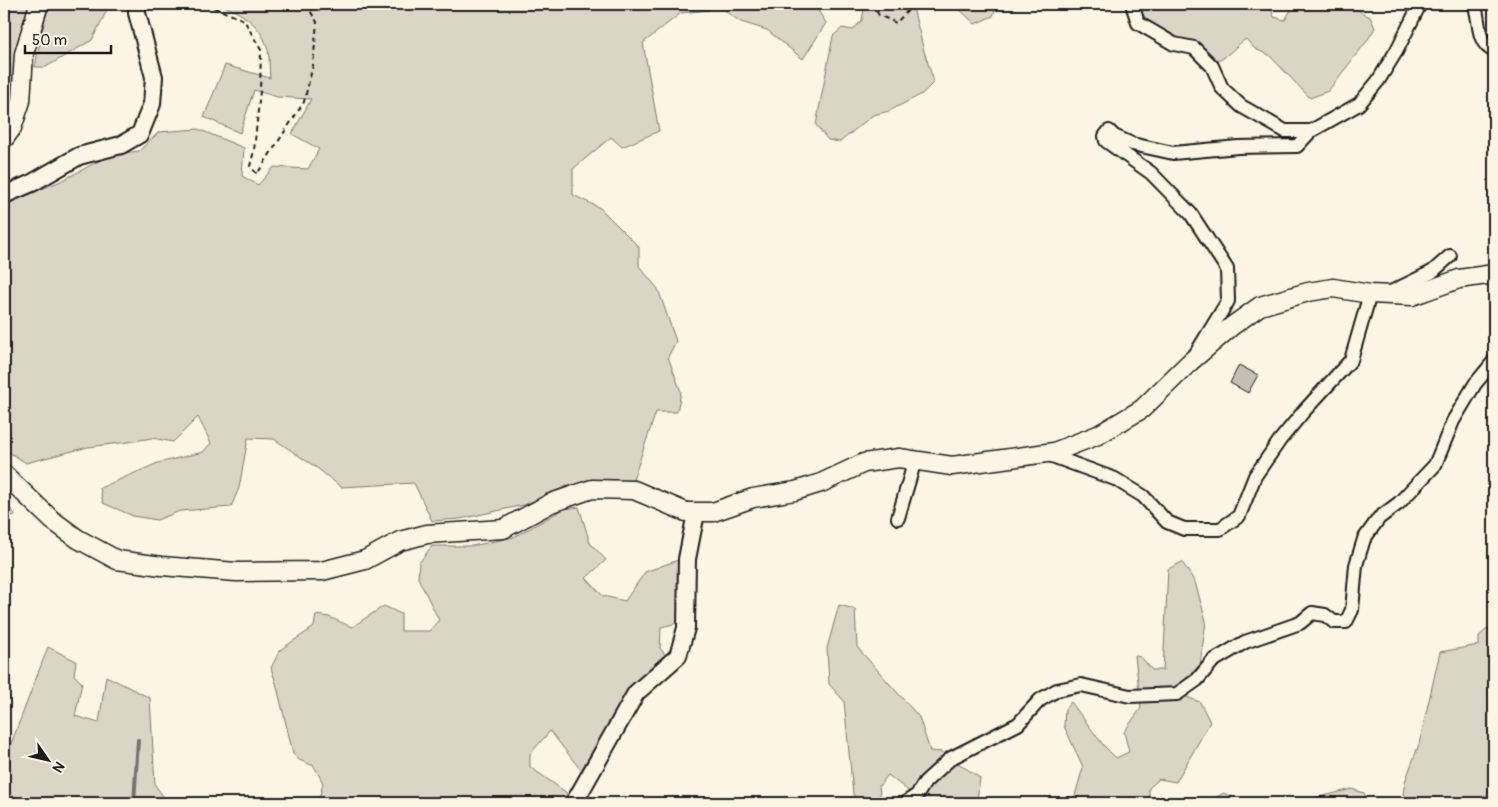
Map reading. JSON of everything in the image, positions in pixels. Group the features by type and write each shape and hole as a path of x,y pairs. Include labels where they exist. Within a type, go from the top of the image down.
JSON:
{"main road":[{"path":"4,139 12,128 21,102 24,54 39,4"},
{"path":"4,474 52,520 78,539 117,560 236,572 322,571 365,560 400,541 427,534 503,529 551,503 592,489 634,490 686,512 713,512 753,498 795,491 821,483 864,463 899,458 952,466 1054,452 1098,435 1142,409 1190,362 1232,326 1260,306 1308,292 1333,288 1412,296 1459,279 1494,274"}],"street":[{"path":"4,195 32,183 79,156 121,145 140,134 152,104 154,77 137,4"},
{"path":"1132,4 1138,23 1174,44 1194,48 1212,66 1222,88 1241,106 1285,131 1311,131"},
{"path":"1190,362 1228,301 1227,269 1191,214 1150,173 1106,141 1105,136 1109,131 1114,136 1132,144 1173,153 1238,147 1297,146 1311,131 1359,104 1378,81 1397,50 1420,4"},
{"path":"1474,4 1482,40 1494,51"},
{"path":"1044,453 1115,479 1143,496 1167,522 1184,529 1220,529 1239,516 1255,476 1280,440 1351,360 1378,294 1432,272 1450,256"},
{"path":"905,803 951,758 1018,724 1040,700 1058,690 1081,684 1130,696 1177,694 1197,680 1213,661 1257,637 1300,622 1312,613 1325,615 1334,622 1346,622 1352,610 1356,565 1364,540 1379,518 1399,503 1435,465 1453,421 1475,384 1494,361"},
{"path":"898,518 915,460"},
{"path":"574,803 636,693 678,656 686,628 687,559 696,513"}],"path":[{"path":"196,4 215,8 244,20 262,50 254,151 250,166 257,174 304,102 313,66 317,22 306,4"},
{"path":"872,4 879,15 896,23 914,4"}],"shaded area":[{"path":"4,4 30,4 18,41 12,98 4,127"},
{"path":"50,4 110,4 92,40 46,67 35,67 44,22"},
{"path":"219,4 711,4 709,10 681,13 643,43 659,131 622,147 611,137 573,169 573,195 600,208 639,247 639,266 658,289 676,341 668,357 681,392 677,412 656,412 633,480 567,486 524,505 460,519 432,521 414,483 341,487 274,439 248,438 239,488 231,507 180,511 157,520 133,516 103,503 100,488 158,463 203,452 211,443 198,417 173,442 152,438 88,447 26,463 4,449 4,208 15,200 61,181 110,155 139,151 159,132 198,129 244,148 242,176 258,185 274,167 308,169 319,149 292,134 311,99 277,97 254,90 240,133 204,117 225,65 270,78 268,51 260,31 242,15"},
{"path":"724,4 814,4 826,23 803,59 767,30 741,22 726,12"},
{"path":"865,4 912,4 934,82 922,94 889,111 873,115 840,142 828,140 816,125 833,36 842,28 853,30 862,20"},
{"path":"954,4 999,4 996,6 993,16 975,24"},
{"path":"1139,4 1269,4 1274,17 1285,20 1293,4 1347,4 1370,17 1375,28 1328,91 1310,98 1269,55 1255,49 1246,39 1218,61 1191,43 1159,30 1144,16"},
{"path":"4,502 16,515 4,517"},
{"path":"579,507 590,543 606,560 586,578 603,596 625,601 645,572 678,560 678,623 661,627 660,648 667,657 638,679 581,770 550,731 530,754 530,767 567,793 562,803 318,803 323,783 314,766 299,760 293,753 271,668 280,650 314,627 316,615 329,617 352,627 384,606 401,614 401,631 429,631 439,620 418,578 419,563 432,546 472,546 514,537 564,509"},
{"path":"1182,562 1195,582 1206,621 1200,665 1180,684 1184,696 1200,702 1210,722 1176,782 1159,779 1149,788 1149,803 1090,803 1085,799 1074,799 1083,767 1064,726 1065,709 1071,702 1104,746 1116,758 1129,752 1124,732 1141,708 1135,656 1141,657 1152,670 1163,670 1168,569"},
{"path":"839,605 855,609 857,647 919,717 930,751 942,752 980,778 977,800 979,803 918,803 920,800 888,775 879,786 881,803 858,803 853,794 844,701 829,684 827,648"},
{"path":"1494,618 1494,775 1484,803 1413,803 1403,794 1405,782 1419,744 1440,652 1479,645 1479,636 1492,625"},
{"path":"48,647 76,661 74,675 82,683 75,716 99,723 106,676 150,698 155,785 168,803 4,803 4,762"},
{"path":"1352,789 1364,793 1369,803 1295,803"},
{"path":"1224,793 1244,803 1205,803"}],"building":[{"path":"1239,365 1258,375 1248,393 1230,383"}],"waterway":[{"path":"134,803 138,740"}]}
